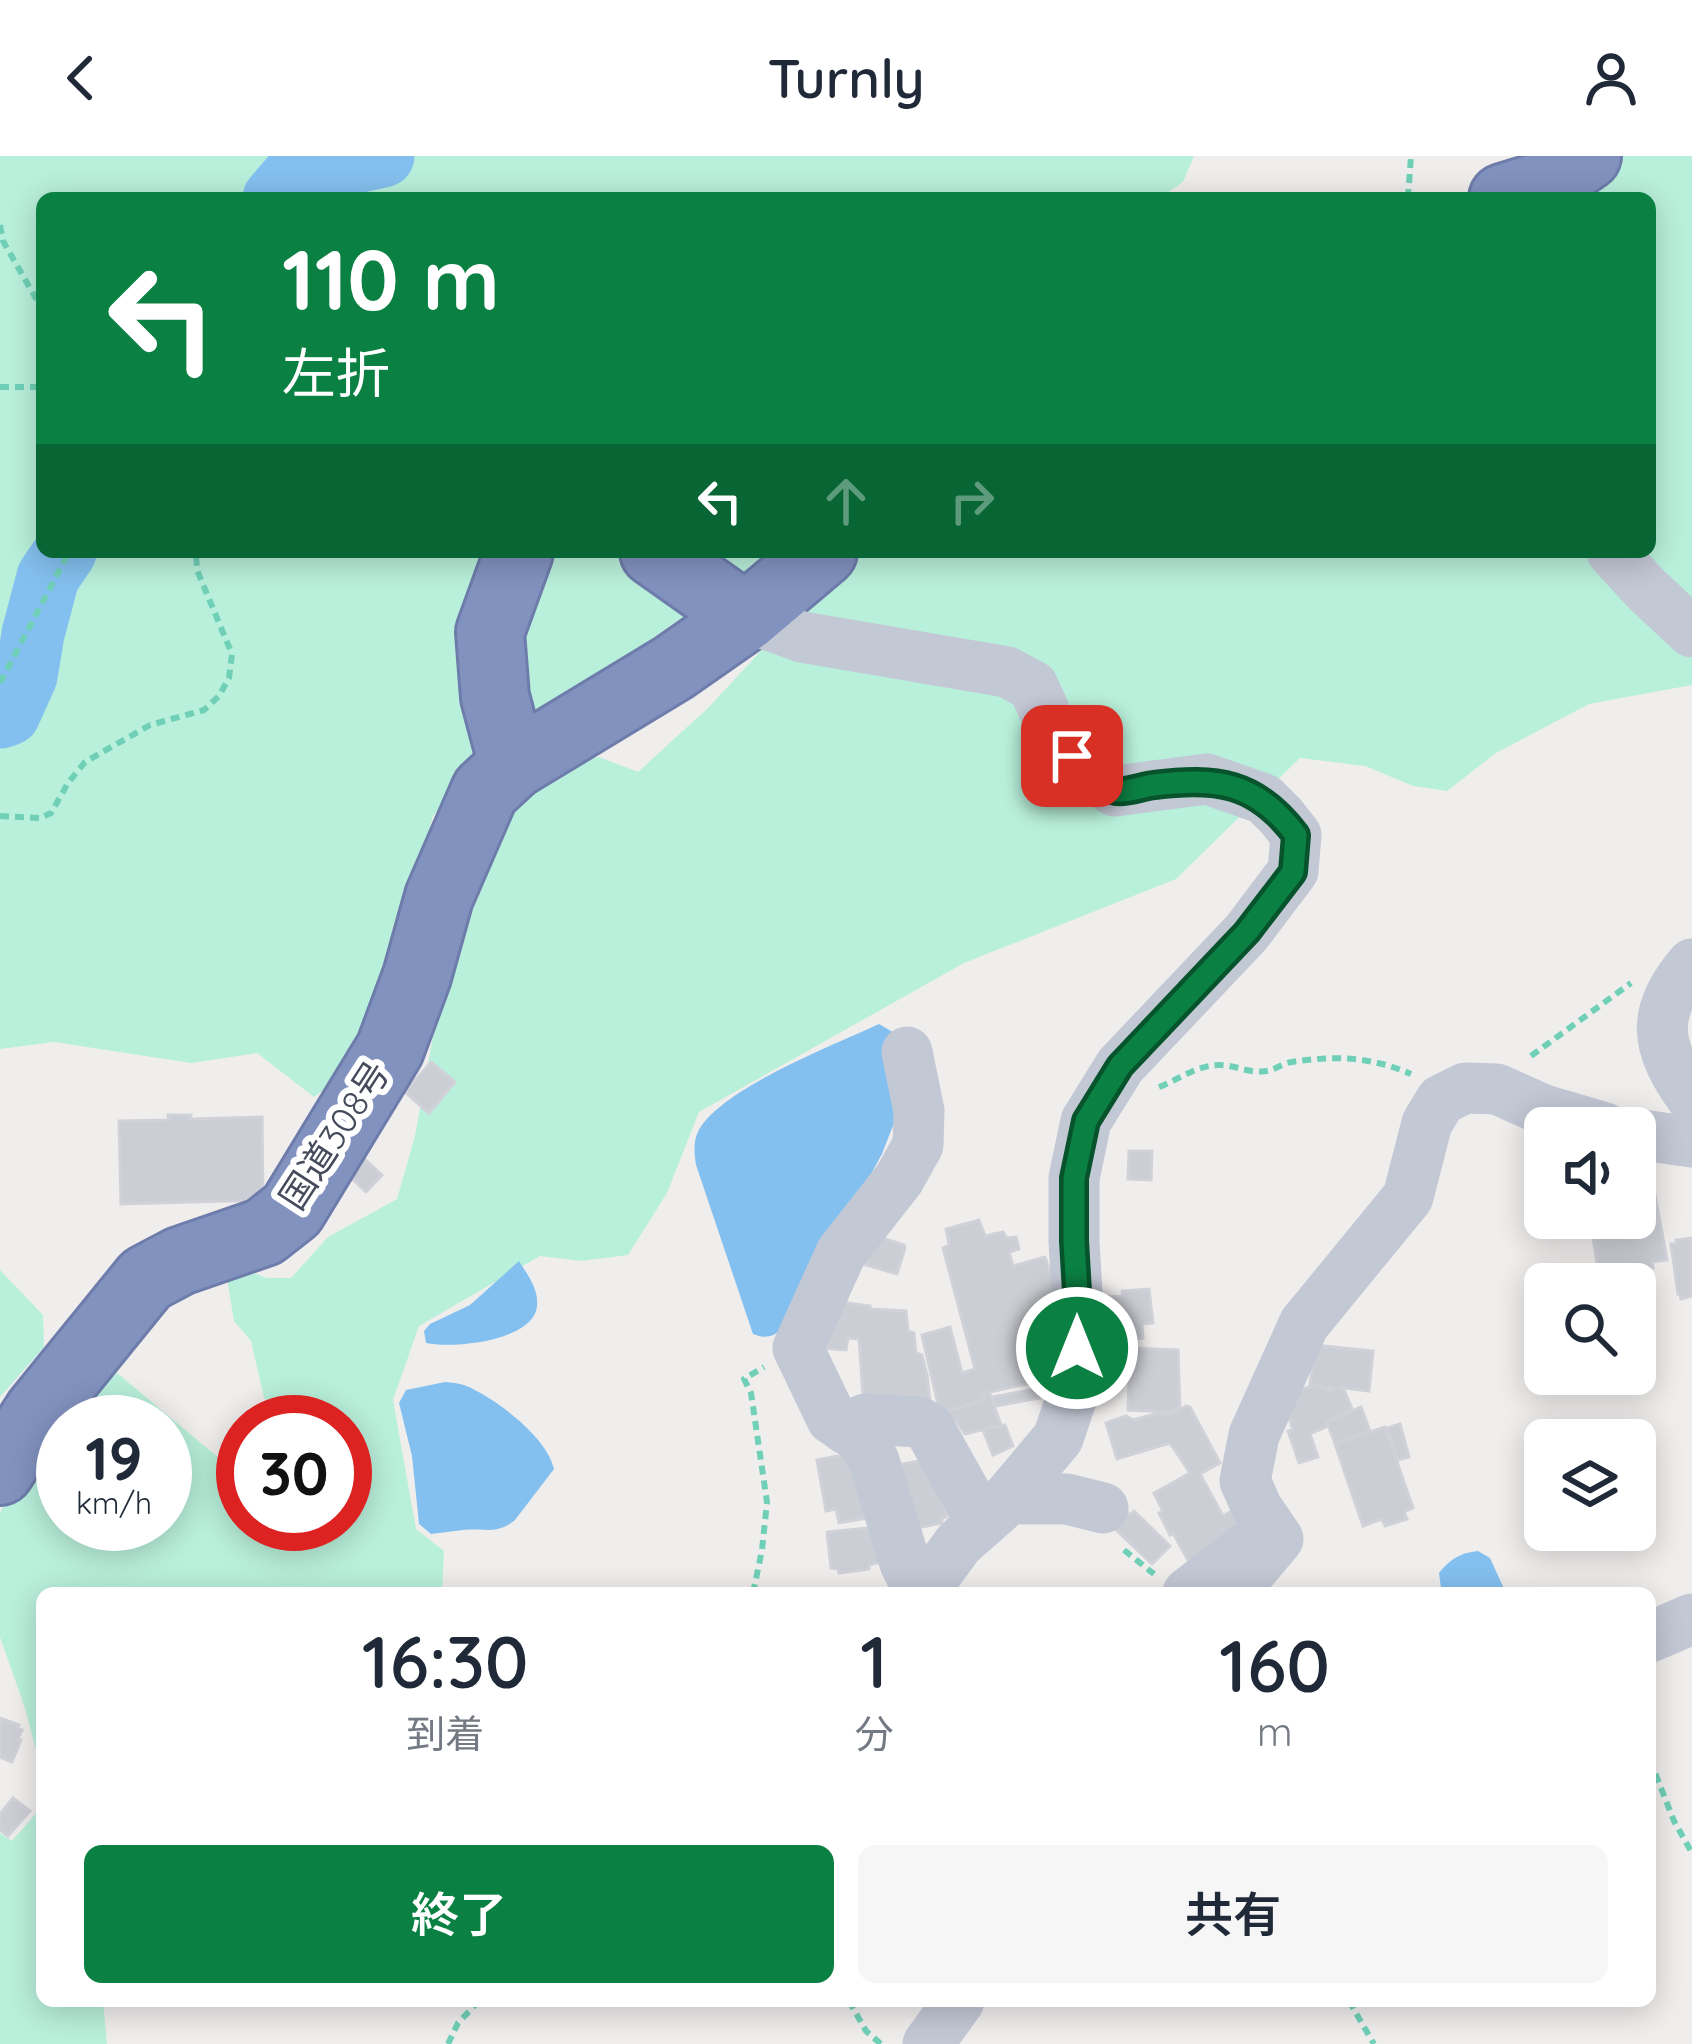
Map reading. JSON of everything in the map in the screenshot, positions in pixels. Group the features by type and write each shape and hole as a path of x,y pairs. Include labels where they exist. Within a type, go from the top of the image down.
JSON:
{"highway":[{"path":"513,765 495,697 490,632 517,558"},
{"path":"662,558 746,617"},
{"name":"国道308号","path":"0,1471 38,1412 146,1279 180,1261 264,1232 292,1210 390,1049 405,1015 439,897 485,791 513,765 673,668 746,617 816,558"}],"street":[{"path":"1618,558 1692,632"},
{"path":"746,617 802,637 1007,672 1033,686 1056,737 1088,774 1115,791 1207,779 1264,800 1296,835 1293,872 1247,932 1120,1066 1086,1121 1074,1178 1075,1388 1058,1438 959,1543 928,1587"},
{"path":"1692,964 1667,1003 1660,1028 1670,1069 1692,1098"},
{"path":"907,1052 919,1111 918,1144 898,1179 841,1253 798,1348 832,1419 861,1438 874,1461 905,1563 920,1587"},
{"path":"1243,1587 1278,1538 1257,1508 1246,1481 1254,1435 1304,1324 1408,1197 1427,1123 1441,1100 1497,1088 1538,1107"},
{"path":"1656,1137 1692,1142"},
{"path":"846,1429 865,1419 919,1422 994,1511"},
{"path":"994,1511 1067,1499 1103,1508"},
{"path":"1197,1587 1271,1529"},
{"path":"1656,1634 1692,1619"},
{"path":"928,2044 955,2007"}],"path":[{"path":"1408,192 1411,156"},
{"path":"0,225 3,242 36,299"},
{"path":"0,387 36,387"},
{"path":"0,683 66,558"},
{"path":"0,816 40,818 51,813 85,762 150,725 204,710 219,696 229,678 232,654 196,558"},
{"path":"1098,1102 1165,1085 1199,1067 1223,1065 1266,1072 1287,1063 1351,1057 1471,1092 1517,1066 1638,979"},
{"path":"754,1587 767,1502 751,1393 744,1378 798,1348"},
{"path":"1656,1775 1692,1853"},
{"path":"448,2044 473,2007"},
{"path":"852,2007 866,2031 881,2044"},
{"path":"1351,2007 1374,2044"}],"green space":[{"path":"0,156 1194,156 1183,182 1169,192 36,192 36,558 767,558 488,753 433,816 367,1058 314,1097 257,1053 191,1063 54,1042 0,1049"},
{"path":"1610,156 1692,156 1692,685 1589,704 1496,753 1447,791 1413,786 1365,766 1300,758 1176,879 964,963 699,1112 667,1193 628,1255 581,1261 540,1256 419,1326 393,1400 416,1529 444,1551 442,1587 36,1587 36,1750 0,1637 0,1514 10,1486 36,1456 36,1551 192,1551 192,1436 216,1456 216,1551 372,1551 372,1395 263,1395 251,1341 234,1321 227,1278 244,1269 267,1278 291,1278 328,1237 397,1199 477,847 511,787 564,760 599,757 638,772 708,708 852,558 1656,558 1656,192 1585,192"},
{"path":"0,1270 43,1315 44,1347 0,1397"},
{"path":"117,1373 143,1395 94,1395"},
{"path":"36,1813 36,2007 104,2007 107,2044 0,2044 0,1833 12,1841"}],"water":[{"path":"879,1024 896,1034 894,1123 882,1154 793,1317 771,1336 753,1334 696,1165 698,1132 714,1112 756,1082"},
{"path":"519,1261 537,1300 532,1318 522,1327 472,1343 426,1343 424,1331 430,1324 470,1305"},
{"path":"445,1382 467,1386 496,1403 533,1434 550,1457 554,1469 515,1520 502,1528 431,1534 419,1524 412,1456 399,1403 406,1390"},
{"path":"1478,1551 1490,1558 1503,1587 1441,1587 1439,1573 1461,1555"}],"building":[{"path":"431,1062 455,1082 429,1113 405,1092"},
{"path":"168,1115 262,1117 263,1200 121,1204 119,1121 169,1120"},
{"path":"1129,1151 1152,1151 1151,1180 1128,1179"},
{"path":"358,1153 382,1175 366,1192 347,1174"},
{"path":"1656,1200 1667,1260 1597,1263 1593,1239 1656,1239"},
{"path":"979,1220 985,1236 1003,1232 1006,1238 1016,1237 1019,1249 1009,1252 1013,1266 1045,1257 1065,1333 1042,1344 1045,1356 1038,1359 1043,1376 981,1394 983,1400 940,1413 922,1335 950,1327 962,1373 975,1369 943,1248 949,1245 946,1229"},
{"path":"874,1238 904,1245 897,1274 866,1265"},
{"path":"1692,1238 1692,1296 1681,1299 1671,1244"},
{"path":"1149,1289 1153,1323 1142,1324 1143,1338 1125,1340 1124,1331 1109,1333 1104,1297"},
{"path":"831,1301 906,1311 916,1353 922,1355 931,1410 864,1409 859,1339 848,1338 846,1350 819,1348"},
{"path":"1315,1345 1373,1351 1369,1391 1310,1385"},
{"path":"1130,1348 1178,1350 1180,1409 1128,1410"},
{"path":"1312,1386 1328,1391 1343,1387 1352,1409 1310,1434 1318,1457 1299,1463 1283,1396"},
{"path":"1036,1389 1039,1398 996,1406 993,1397"},
{"path":"989,1392 1001,1425 965,1434 956,1421 945,1428 940,1414 984,1400 982,1394"},
{"path":"1186,1406 1220,1463 1200,1474 1223,1516 1237,1508 1253,1532 1189,1562 1173,1533 1170,1535 1154,1493 1190,1473 1170,1443 1117,1459 1106,1423 1126,1416 1133,1420 1169,1415"},
{"path":"1361,1407 1370,1431 1335,1443 1327,1422"},
{"path":"1400,1424 1409,1457 1398,1460 1388,1428"},
{"path":"1005,1425 1013,1446 993,1455 983,1430"},
{"path":"1385,1427 1413,1508 1404,1512 1407,1519 1385,1526 1382,1519 1363,1526 1335,1444"},
{"path":"859,1452 872,1517 839,1523 836,1509 826,1511 817,1460"},
{"path":"932,1458 937,1462 947,1517 942,1523 906,1530 894,1466"},
{"path":"1134,1511 1170,1546 1152,1564 1110,1524"},
{"path":"877,1527 889,1560 869,1565 869,1569 839,1573 831,1568 827,1532"},
{"path":"0,1718 22,1730 12,1762 0,1757"},
{"path":"13,1798 30,1811 8,1836 0,1830 0,1814"}],"waterway":[{"path":"279,192 293,176 383,156"},
{"path":"0,717 9,714 26,676 48,577 61,558"}],"route":[{"path":"1072,756 1088,774 1115,791 1207,779 1264,800 1296,835 1293,872 1247,932 1120,1066 1086,1121 1074,1178 1077,1348"}]}
